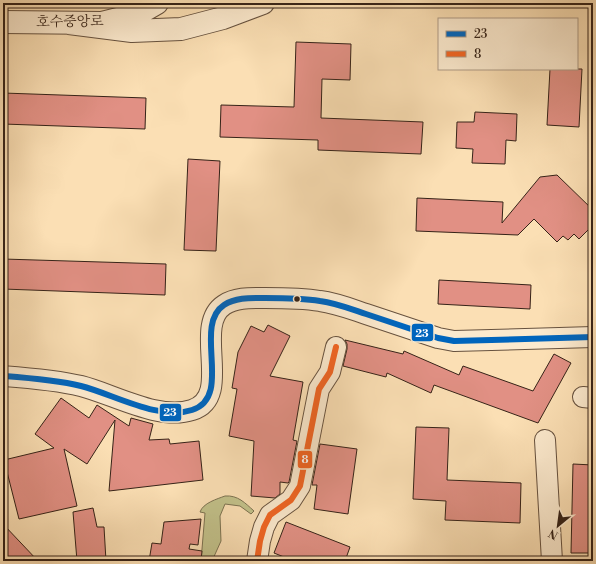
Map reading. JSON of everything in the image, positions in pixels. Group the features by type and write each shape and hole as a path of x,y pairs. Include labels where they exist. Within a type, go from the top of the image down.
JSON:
{"street":[{"name":"호수중앙로","path":"3,22 102,23 138,14 157,3"},
{"path":"69,23 132,31 181,29 224,18 263,3"},
{"path":"3,376 38,379 81,386 138,406 161,411 177,413 193,410 203,404 211,391 212,324 216,313 224,305 236,299 286,298 320,301 341,306 438,338 454,341 593,337"},
{"path":"257,561 260,541 264,527 270,515 291,500 300,486 319,389 330,372 336,347"},
{"path":"545,440 552,561"}],"shaded area":[{"path":"225,496 238,498 254,511 251,514 240,506 225,504 220,516 221,541 212,561 201,561 205,513 200,512 207,504"}],"building":[{"path":"296,42 351,44 350,80 322,79 321,118 423,122 421,154 318,150 318,140 220,137 221,105 294,107"},
{"path":"582,69 579,127 547,125 550,70"},
{"path":"3,93 146,98 145,129 3,124"},
{"path":"475,112 517,114 516,141 506,140 505,164 472,163 473,149 456,148 457,122 474,122"},
{"path":"188,159 220,161 216,251 184,250"},
{"path":"557,175 593,210 591,227 579,239 574,234 568,240 563,236 557,242 534,219 518,235 416,231 417,198 503,202 502,223 540,177"},
{"path":"3,259 166,264 165,295 3,289"},
{"path":"439,280 531,285 530,309 438,304"},
{"path":"268,325 290,336 270,376 303,382 293,440 297,441 289,482 280,482 280,494 275,498 251,496 254,441 229,436 237,389 232,388 238,352 251,326 264,332"},
{"path":"345,340 403,354 404,351 459,375 463,366 533,391 554,354 571,363 538,423 434,385 431,393 387,373 386,377 343,366 347,349"},
{"path":"61,398 89,418 97,405 129,426 131,418 153,424 149,440 169,439 170,444 199,441 203,480 109,491 115,420 87,464 64,449 77,506 19,519 4,460 54,448 35,434"},
{"path":"416,427 449,428 447,480 521,483 520,523 445,520 446,501 413,499"},
{"path":"320,444 357,449 348,514 314,509 317,485 312,485"},
{"path":"573,464 593,465 593,553 571,553"},
{"path":"93,508 97,527 104,527 106,561 77,561 73,512"},
{"path":"201,519 198,545 190,544 189,549 202,551 201,561 149,561 152,543 161,544 164,522"},
{"path":"286,522 350,547 345,561 294,561 274,553"},
{"path":"3,524 38,561 3,561"}],"transit line":[{"name":"23","path":"3,376 33,378 72,384 136,405 165,412 192,410 204,403 210,391 212,377 211,328 215,315 224,305 229,302 249,298 292,298 326,302 343,306 438,338 454,341 593,337"},
{"name":"8","path":"257,561 260,541 264,527 270,515 291,500 300,486 319,389 330,372 336,347"}]}
